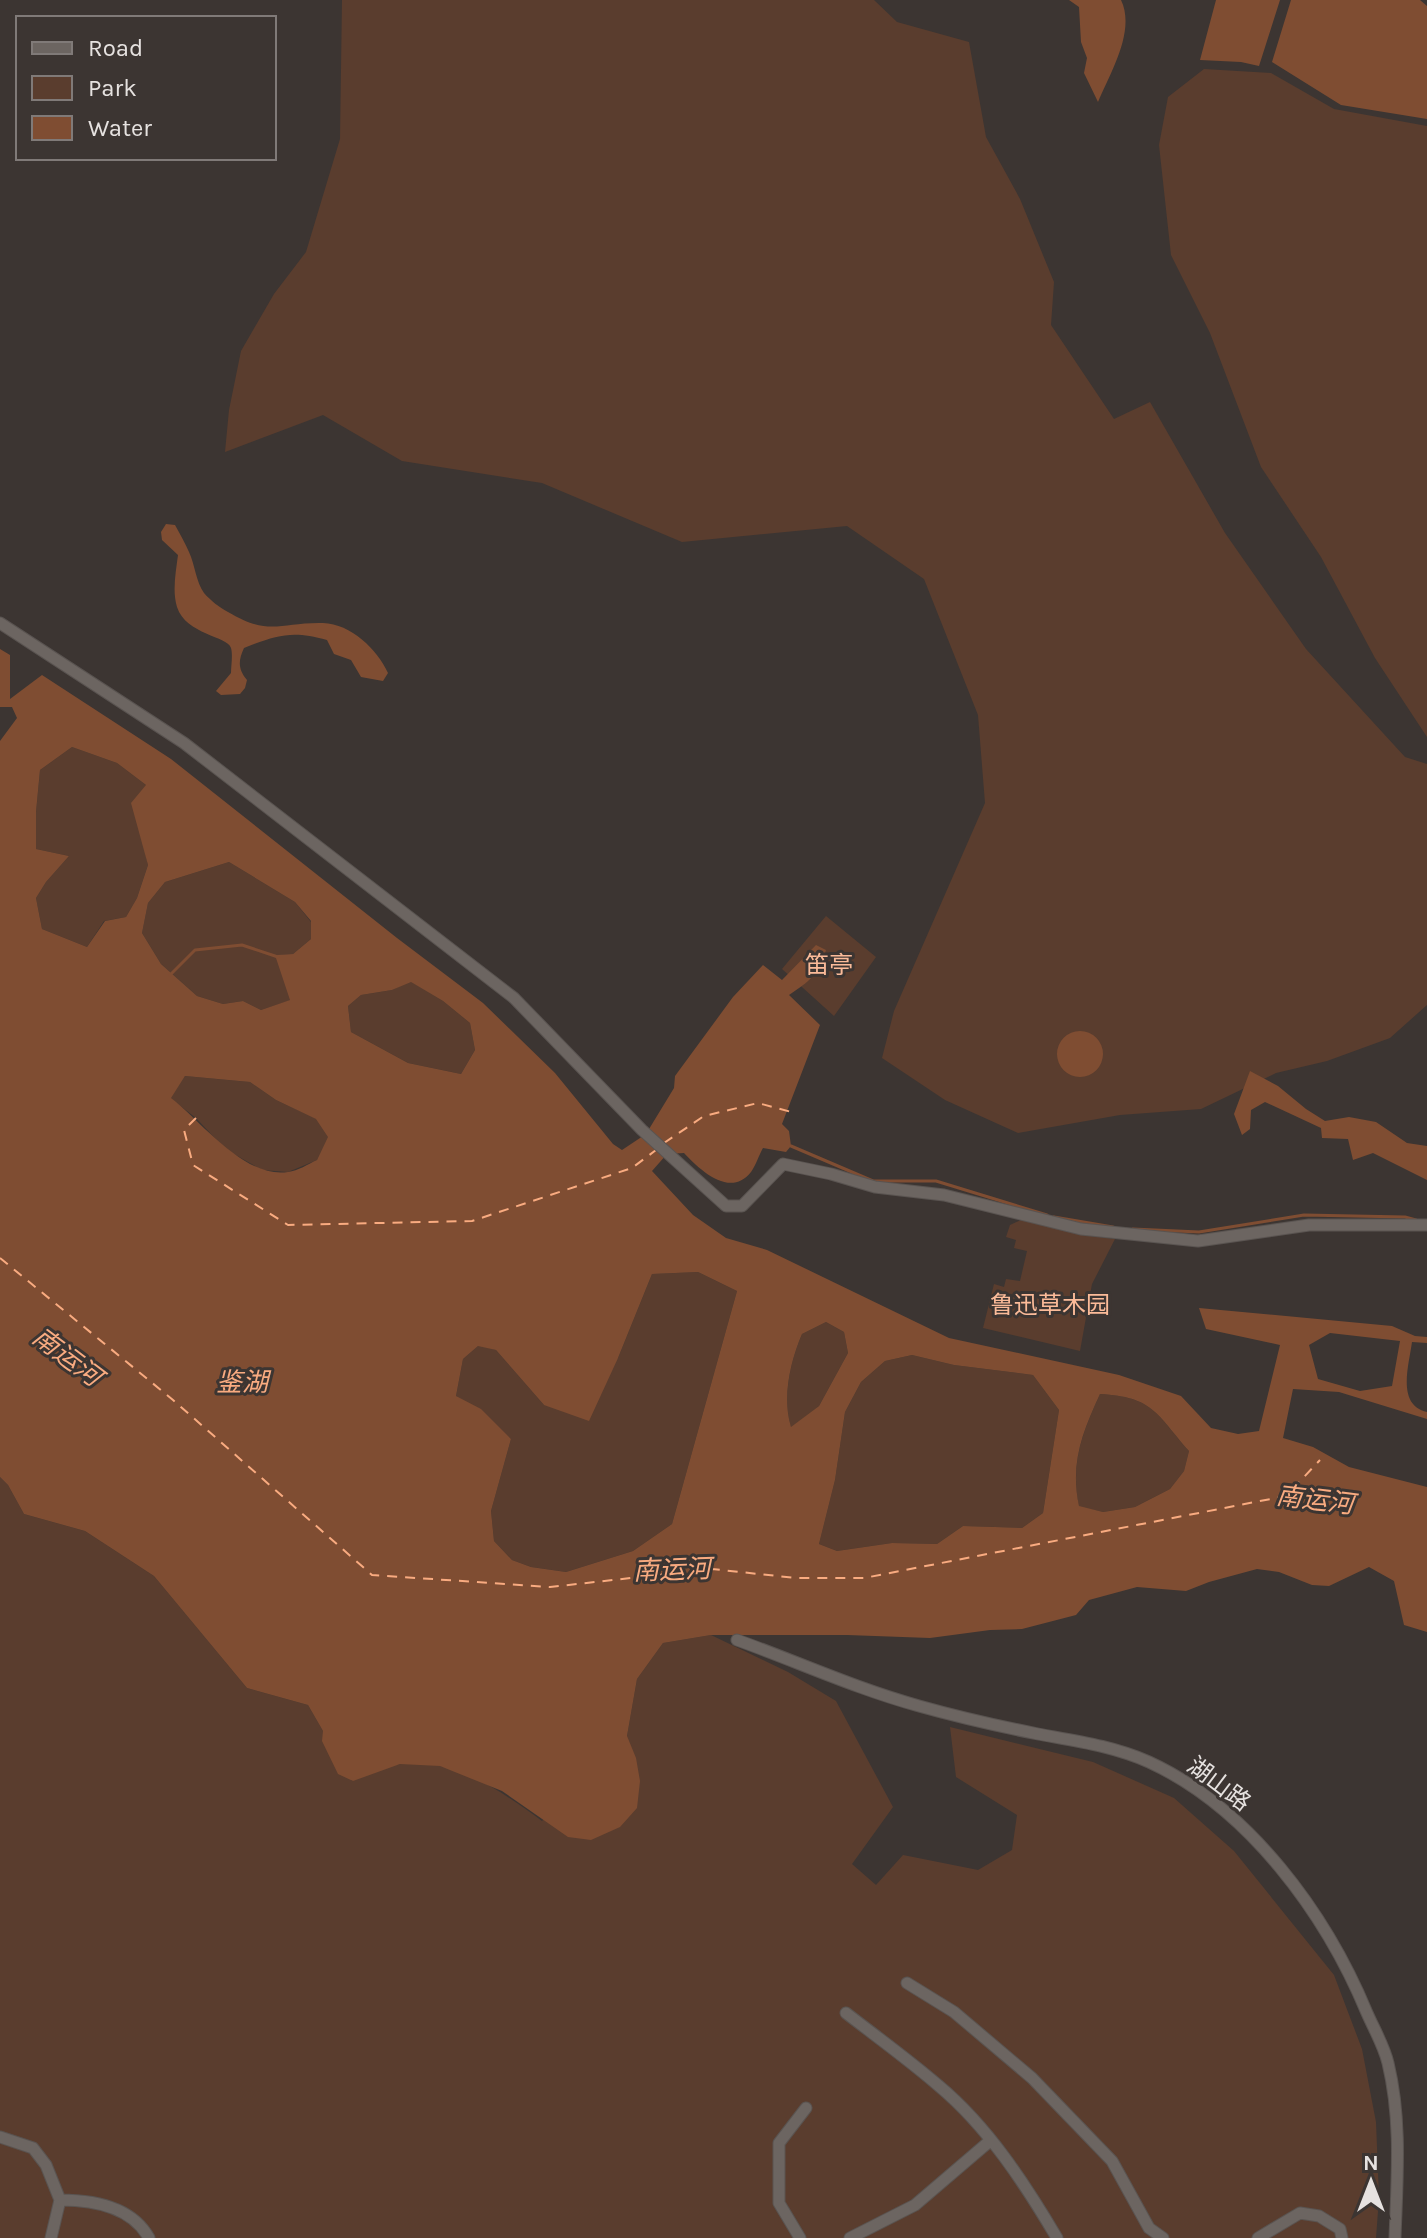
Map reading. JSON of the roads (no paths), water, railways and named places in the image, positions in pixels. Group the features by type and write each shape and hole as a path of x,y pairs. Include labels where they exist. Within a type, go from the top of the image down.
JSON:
{"street":[{"path":"0,623 184,743 514,998 642,1130 726,1206 742,1206 783,1164 875,1187 944,1195 1081,1229 1198,1241 1309,1225 1427,1225"},
{"name":"湖山路","path":"737,1640 830,1678 920,1706 1108,1747 1150,1762 1216,1805 1257,1842 1315,1912 1356,1986 1387,2060 1399,2141 1395,2238"},
{"path":"907,1983 954,2012 1032,2078 1112,2161 1149,2228 1163,2238"},
{"path":"846,2013 942,2087 991,2140 1034,2199 1057,2238"},
{"path":"800,2238 779,2203 779,2143 806,2108"},
{"path":"0,2137 33,2148 46,2165 60,2200 51,2238"},
{"path":"850,2238 915,2205 991,2140"},
{"path":"60,2200 80,2200 127,2213 142,2224 149,2238"},
{"path":"1258,2238 1300,2213 1319,2216 1340,2229 1342,2238"}],"water":[{"path":"1069,0 1121,0 1125,12 1120,52 1098,102 1084,73 1087,58 1081,42 1079,7"},
{"path":"1216,0 1280,0 1259,66 1200,60"},
{"path":"1291,0 1420,0 1427,6 1427,119 1341,105 1272,62"},
{"path":"166,524 175,525 189,552 201,589 218,606 242,620 265,626 323,623 343,628 362,639 377,655 388,673 383,681 361,677 351,660 334,654 327,640 285,635 244,648 240,665 247,680 245,688 240,694 221,695 216,691 231,673 231,648 223,640 189,624 177,607 175,581 178,555 162,540 161,532"},
{"name":"鉴湖","path":"0,649 10,655 10,699 42,675 171,759 483,1003 555,1073 613,1144 622,1150 646,1134 674,1088 675,1076 733,997 763,965 782,980 816,945 826,950 812,977 789,995 820,1025 782,1124 789,1131 791,1146 786,1152 763,1148 751,1172 734,1183 715,1179 684,1153 667,1154 652,1171 693,1215 726,1238 767,1250 949,1338 1119,1375 1181,1396 1211,1428 1238,1434 1259,1431 1280,1345 1206,1329 1199,1308 1392,1326 1415,1336 1427,1337 1427,1343 1412,1342 1407,1383 1411,1401 1427,1412 1427,1419 1339,1392 1293,1389 1283,1438 1313,1447 1349,1467 1427,1487 1427,1632 1404,1625 1394,1581 1369,1567 1329,1586 1312,1585 1279,1572 1257,1569 1186,1591 1137,1587 1089,1600 1076,1615 1022,1629 930,1638 711,1635 663,1643 637,1679 627,1736 636,1758 640,1781 637,1808 620,1827 591,1840 568,1837 502,1791 440,1766 400,1764 353,1781 338,1774 322,1741 323,1731 308,1705 247,1688 154,1576 85,1531 24,1514 0,1477 0,741 17,718 12,707 0,707","holes":["72,747 117,763 146,785 131,803 148,865 137,898 126,917 105,921 87,947 42,929 36,898 69,856 36,849 40,770","229,862 295,902 311,921 311,939 293,954 275,955 290,1000 261,1010 243,1001 223,1004 197,996 161,964 142,933 148,903 165,882","411,982 443,1001 470,1023 475,1050 461,1074 408,1063 351,1032 348,1006 361,995 392,990","185,1076 250,1082 276,1100 316,1119 328,1137 317,1160 292,1171 272,1172 256,1167 225,1147 171,1098","698,1272 737,1291 672,1524 633,1551 566,1572 531,1567 512,1560 494,1541 491,1511 511,1439 481,1409 456,1396 463,1359 478,1346 496,1350 544,1405 589,1421 652,1274","826,1322 844,1332 848,1353 819,1406 791,1427 787,1392 802,1334","1330,1333 1400,1341 1392,1386 1360,1391 1318,1379 1309,1345","912,1355 954,1365 1033,1375 1059,1410 1043,1513 1022,1528 963,1526 937,1544 892,1543 837,1551 819,1544 835,1480 845,1412 861,1382 885,1361","1100,1394 1143,1403 1160,1417 1189,1451 1184,1471 1170,1489 1135,1507 1103,1512 1079,1506 1076,1476 1079,1449"]},
{"path":"1080,1031 1096,1038 1103,1054 1096,1070 1080,1077 1064,1070 1057,1054 1064,1038"},
{"path":"1250,1071 1278,1086 1325,1121 1349,1117 1376,1122 1407,1143 1427,1146 1427,1180 1373,1153 1353,1160 1348,1139 1322,1138 1321,1128 1265,1102 1251,1110 1250,1129 1242,1135 1234,1114"}],"waterway":[{"path":"170,975 195,950 242,945 278,957"},
{"path":"791,1146 873,1181 936,1181 1047,1215"},
{"path":"1133,1229 1199,1232 1304,1215 1405,1217 1416,1220"},
{"path":"1054,1217 1113,1227"}],"park label":[{"name":"笛亭","path":"829,965"},
{"name":"鲁迅草木园","path":"1050,1305"}],"water label":[{"name":"南运河","path":"67,1357"},
{"name":"南运河","path":"1315,1500"},
{"name":"南运河","path":"672,1570"}]}
